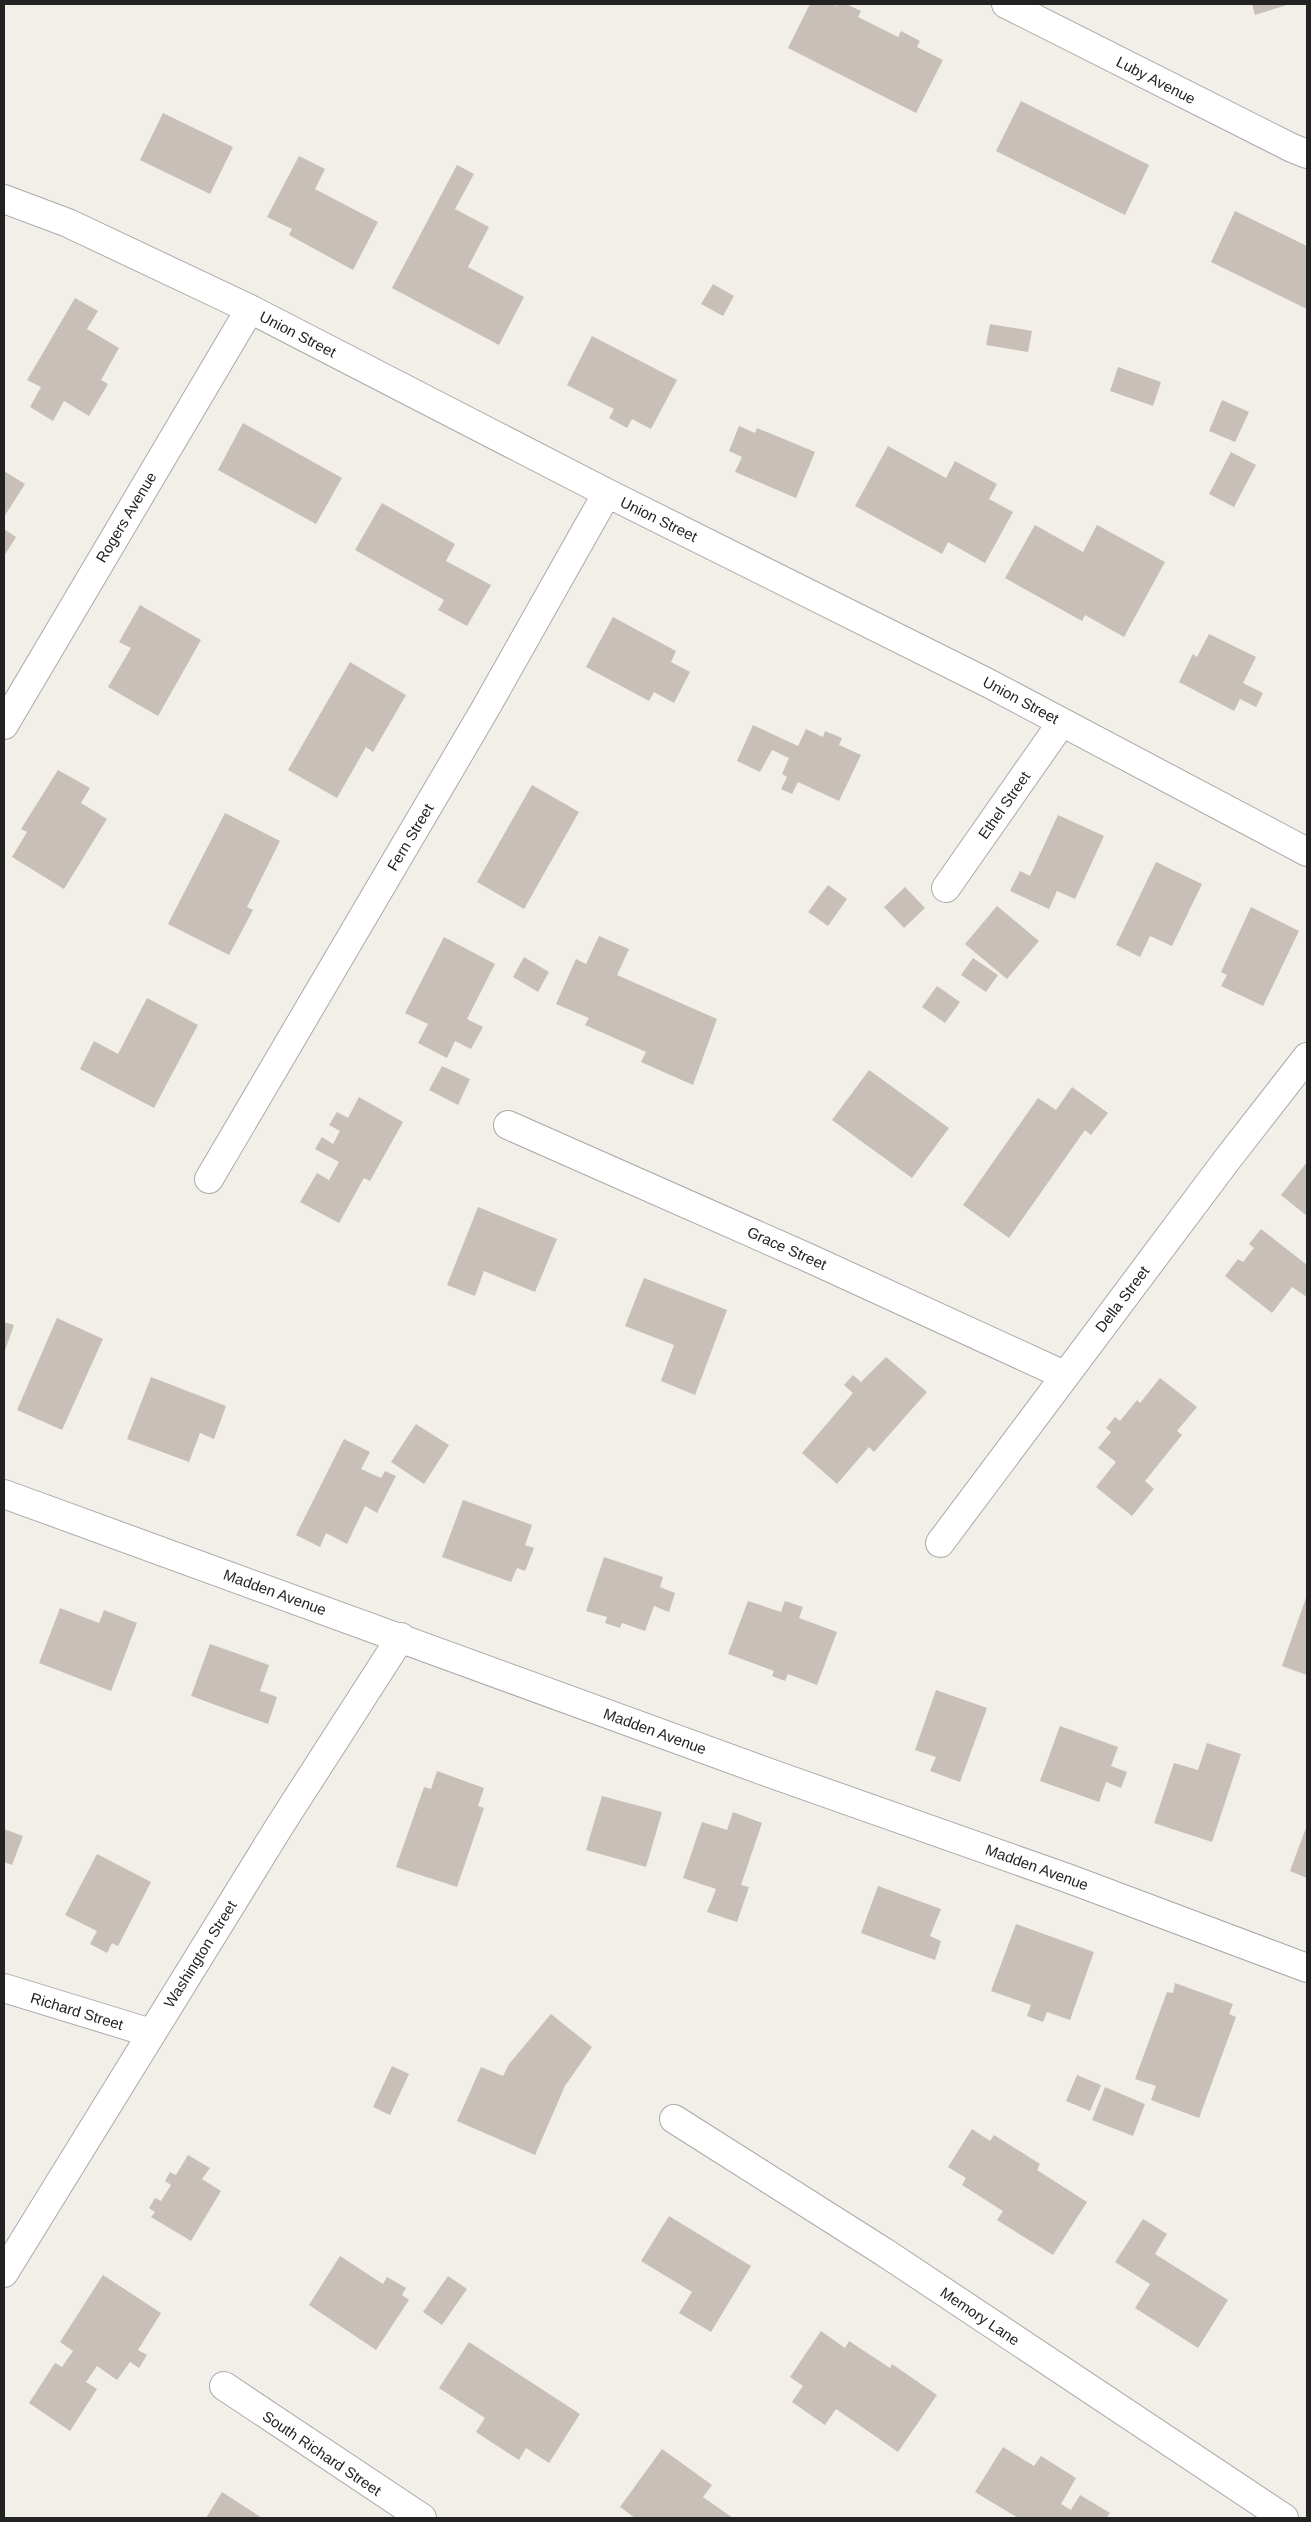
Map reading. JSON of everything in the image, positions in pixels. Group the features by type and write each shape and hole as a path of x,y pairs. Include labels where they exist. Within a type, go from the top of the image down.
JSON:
{"street":[{"name":"Luby Avenue","path":"1006,4 1307,154"},
{"name":"Union Street","path":"4,199 68,223 250,309 607,493 988,682 1307,852"},
{"name":"Rogers Avenue","path":"4,725 250,309"},
{"name":"Fern Street","path":"209,1179 484,712 607,493"},
{"name":"Ethel Street","path":"946,888 1062,722"},
{"name":"Della Street","path":"940,1543 1064,1375 1307,1057"},
{"name":"Grace Street","path":"508,1125 811,1259 1064,1375"},
{"name":"Madden Avenue","path":"4,1494 401,1637 764,1771 1067,1878 1307,1968"},
{"name":"Washington Street","path":"4,2272 151,2033 401,1637"},
{"name":"Richard Street","path":"4,1988 151,2033"},
{"name":"Memory Lane","path":"674,2119 884,2252 1284,2518"},
{"name":"South Richard Street","path":"224,2386 422,2518"}],"building":[{"path":"810,4 832,4 837,6 838,4 846,4 861,11 858,17 898,37 901,31 920,41 917,47 943,60 916,113 788,48"},
{"path":"1252,4 1290,4 1255,15"},
{"path":"1021,101 1149,165 1125,215 996,151"},
{"path":"163,113 233,147 210,194 140,160"},
{"path":"299,156 325,169 315,189 378,222 353,270 289,235 292,229 267,217"},
{"path":"457,165 474,174 455,209 489,227 468,267 524,297 499,345 392,288"},
{"path":"1235,211 1307,246 1307,309 1211,262"},
{"path":"713,284 734,296 723,316 701,304"},
{"path":"75,298 98,311 87,329 119,348 101,380 108,384 89,416 64,401 53,421 30,407 41,387 27,380"},
{"path":"990,324 1032,331 1028,352 986,345"},
{"path":"592,336 677,380 651,429 632,419 627,428 609,418 614,409 567,385"},
{"path":"1118,367 1161,382 1153,406 1110,391"},
{"path":"1222,400 1249,412 1235,442 1209,431"},
{"path":"243,423 342,478 316,524 218,470"},
{"path":"739,426 755,433 757,428 815,452 796,498 735,472 742,457 729,451"},
{"path":"888,446 946,478 955,461 997,484 989,499 1013,512 985,563 948,542 942,554 855,506"},
{"path":"1231,452 1256,465 1234,507 1209,494"},
{"path":"4,471 25,484 4,517"},
{"path":"382,503 455,544 446,561 491,585 467,626 438,610 444,600 355,550"},
{"path":"1035,525 1083,552 1097,525 1165,562 1124,637 1085,615 1082,621 1005,578"},
{"path":"4,529 16,537 4,556"},
{"path":"140,605 201,640 158,716 108,687 131,648 119,642"},
{"path":"613,617 676,651 671,662 690,672 674,703 654,692 649,701 586,667"},
{"path":"1209,634 1256,657 1243,683 1263,693 1256,707 1240,699 1234,711 1179,682 1193,654 1197,657"},
{"path":"350,662 406,695 373,752 366,747 337,798 288,770"},
{"path":"753,725 798,746 806,729 823,737 825,731 842,738 839,745 861,755 839,801 798,782 792,794 781,789 787,777 782,774 789,758 772,750 760,772 737,761"},
{"path":"58,770 90,788 81,803 107,819 64,889 12,857 27,832 21,829"},
{"path":"532,785 579,812 524,909 477,882"},
{"path":"225,813 280,841 247,907 253,910 229,955 168,924"},
{"path":"1058,815 1104,836 1075,899 1057,891 1049,909 1010,891 1020,871 1030,876"},
{"path":"1156,862 1202,884 1172,946 1150,936 1140,957 1116,945"},
{"path":"828,885 847,899 828,926 808,912"},
{"path":"905,887 925,908 904,928 884,907"},
{"path":"997,906 1039,941 1007,979 965,944"},
{"path":"1251,907 1299,931 1263,1006 1221,986 1227,975 1221,972"},
{"path":"599,936 629,949 617,975 717,1019 693,1085 641,1062 646,1052 585,1025 589,1018 556,1004 576,959 586,964"},
{"path":"444,937 495,964 467,1019 483,1027 471,1049 455,1041 447,1058 418,1043 428,1024 405,1013"},
{"path":"524,957 549,972 538,992 513,977"},
{"path":"973,958 998,975 986,992 961,975"},
{"path":"937,986 960,1002 945,1023 922,1007"},
{"path":"147,998 198,1025 154,1108 80,1069 94,1041 118,1054"},
{"path":"442,1066 470,1079 458,1105 429,1090"},
{"path":"869,1070 949,1128 912,1178 832,1120"},
{"path":"1072,1087 1108,1113 1091,1135 1085,1130 1009,1238 963,1205 1038,1098 1056,1110"},
{"path":"359,1097 403,1122 370,1181 364,1178 339,1223 300,1202 317,1173 329,1180 339,1162 315,1149 322,1137 333,1144 340,1131 329,1125 337,1112 348,1118"},
{"path":"1307,1162 1307,1216 1281,1195"},
{"path":"478,1207 557,1239 535,1292 484,1271 475,1296 447,1285"},
{"path":"1261,1229 1307,1265 1307,1297 1292,1287 1272,1313 1225,1276 1238,1259 1243,1262 1254,1248 1249,1244"},
{"path":"644,1278 727,1310 695,1395 661,1381 674,1345 625,1326"},
{"path":"57,1318 103,1339 62,1430 17,1410"},
{"path":"4,1322 14,1325 4,1353"},
{"path":"886,1357 927,1392 874,1452 869,1447 837,1484 802,1453 853,1393 844,1385 853,1375 861,1382"},
{"path":"151,1377 226,1406 214,1439 200,1433 189,1462 127,1439"},
{"path":"1160,1378 1197,1407 1177,1431 1182,1435 1145,1481 1154,1489 1132,1516 1096,1487 1116,1462 1098,1448 1111,1432 1106,1428 1115,1417 1120,1421 1137,1400 1140,1403"},
{"path":"416,1424 449,1445 424,1484 391,1462"},
{"path":"344,1439 370,1452 361,1469 381,1478 385,1471 396,1476 377,1513 365,1506 347,1544 326,1533 320,1547 296,1535"},
{"path":"463,1500 532,1525 525,1545 534,1548 525,1571 517,1568 511,1582 442,1557"},
{"path":"604,1557 663,1577 660,1587 675,1593 669,1612 654,1606 645,1631 622,1623 620,1628 605,1623 607,1617 586,1611"},
{"path":"1307,1595 1307,1675 1282,1666"},
{"path":"748,1601 781,1612 785,1601 803,1607 799,1618 837,1632 817,1685 788,1674 785,1681 772,1676 774,1671 728,1654"},
{"path":"60,1608 99,1623 104,1610 137,1623 111,1691 39,1663"},
{"path":"210,1644 269,1665 260,1691 277,1697 268,1724 191,1696"},
{"path":"936,1690 987,1708 960,1782 930,1771 936,1757 915,1750"},
{"path":"1060,1726 1118,1747 1111,1766 1127,1772 1121,1788 1106,1782 1099,1802 1040,1781"},
{"path":"1207,1743 1241,1754 1212,1842 1154,1823 1174,1763 1198,1770"},
{"path":"437,1771 484,1788 478,1806 484,1808 457,1887 396,1867 424,1787 431,1789"},
{"path":"602,1796 662,1812 646,1867 586,1850"},
{"path":"733,1812 762,1823 741,1885 749,1887 737,1922 707,1912 716,1889 683,1878 702,1822 727,1830"},
{"path":"1307,1825 1307,1878 1290,1871"},
{"path":"4,1829 23,1836 12,1865 4,1862"},
{"path":"97,1854 151,1882 118,1946 112,1943 107,1953 90,1944 97,1931 65,1915"},
{"path":"878,1886 941,1909 930,1936 941,1941 935,1960 861,1933"},
{"path":"1016,1924 1094,1952 1070,2020 1047,2012 1043,2022 1027,2016 1031,2005 991,1991"},
{"path":"1175,1983 1233,2004 1229,2014 1236,2017 1199,2118 1151,2100 1156,2086 1135,2079 1167,1992 1173,1993"},
{"path":"551,2014 592,2047 565,2086 535,2155 457,2121 481,2067 503,2076 509,2064"},
{"path":"392,2066 409,2074 390,2115 373,2107"},
{"path":"1077,2075 1101,2085 1090,2111 1066,2101"},
{"path":"1105,2087 1145,2104 1133,2136 1092,2120"},
{"path":"972,2129 990,2141 994,2135 1040,2164 1037,2170 1087,2202 1053,2255 997,2220 1003,2211 962,2185 966,2178 948,2167"},
{"path":"188,2155 210,2168 202,2179 221,2191 191,2241 151,2217 155,2212 149,2208 155,2198 161,2201 171,2185 165,2181 170,2172 176,2175"},
{"path":"669,2216 751,2266 711,2332 679,2313 692,2292 641,2261"},
{"path":"1143,2219 1167,2234 1155,2254 1228,2300 1198,2348 1135,2308 1150,2284 1115,2262"},
{"path":"340,2256 383,2284 387,2277 406,2288 402,2295 409,2300 376,2350 309,2305"},
{"path":"103,2275 161,2313 138,2350 147,2355 139,2368 130,2362 117,2380 97,2366 86,2382 97,2389 70,2431 29,2403 55,2363 62,2367 73,2351 60,2342"},
{"path":"448,2276 467,2289 442,2325 423,2312"},
{"path":"821,2331 845,2348 849,2341 890,2368 892,2364 937,2395 898,2452 836,2409 825,2425 792,2402 803,2386 790,2377"},
{"path":"469,2342 580,2414 549,2463 526,2448 519,2460 476,2432 485,2418 439,2388"},
{"path":"1003,2447 1034,2466 1041,2456 1076,2478 1061,2504 1071,2510 1080,2495 1110,2513 1106,2518 1018,2518 975,2492"},
{"path":"662,2449 712,2485 703,2497 733,2518 635,2518 620,2507"},
{"path":"222,2492 262,2518 206,2518"}]}
